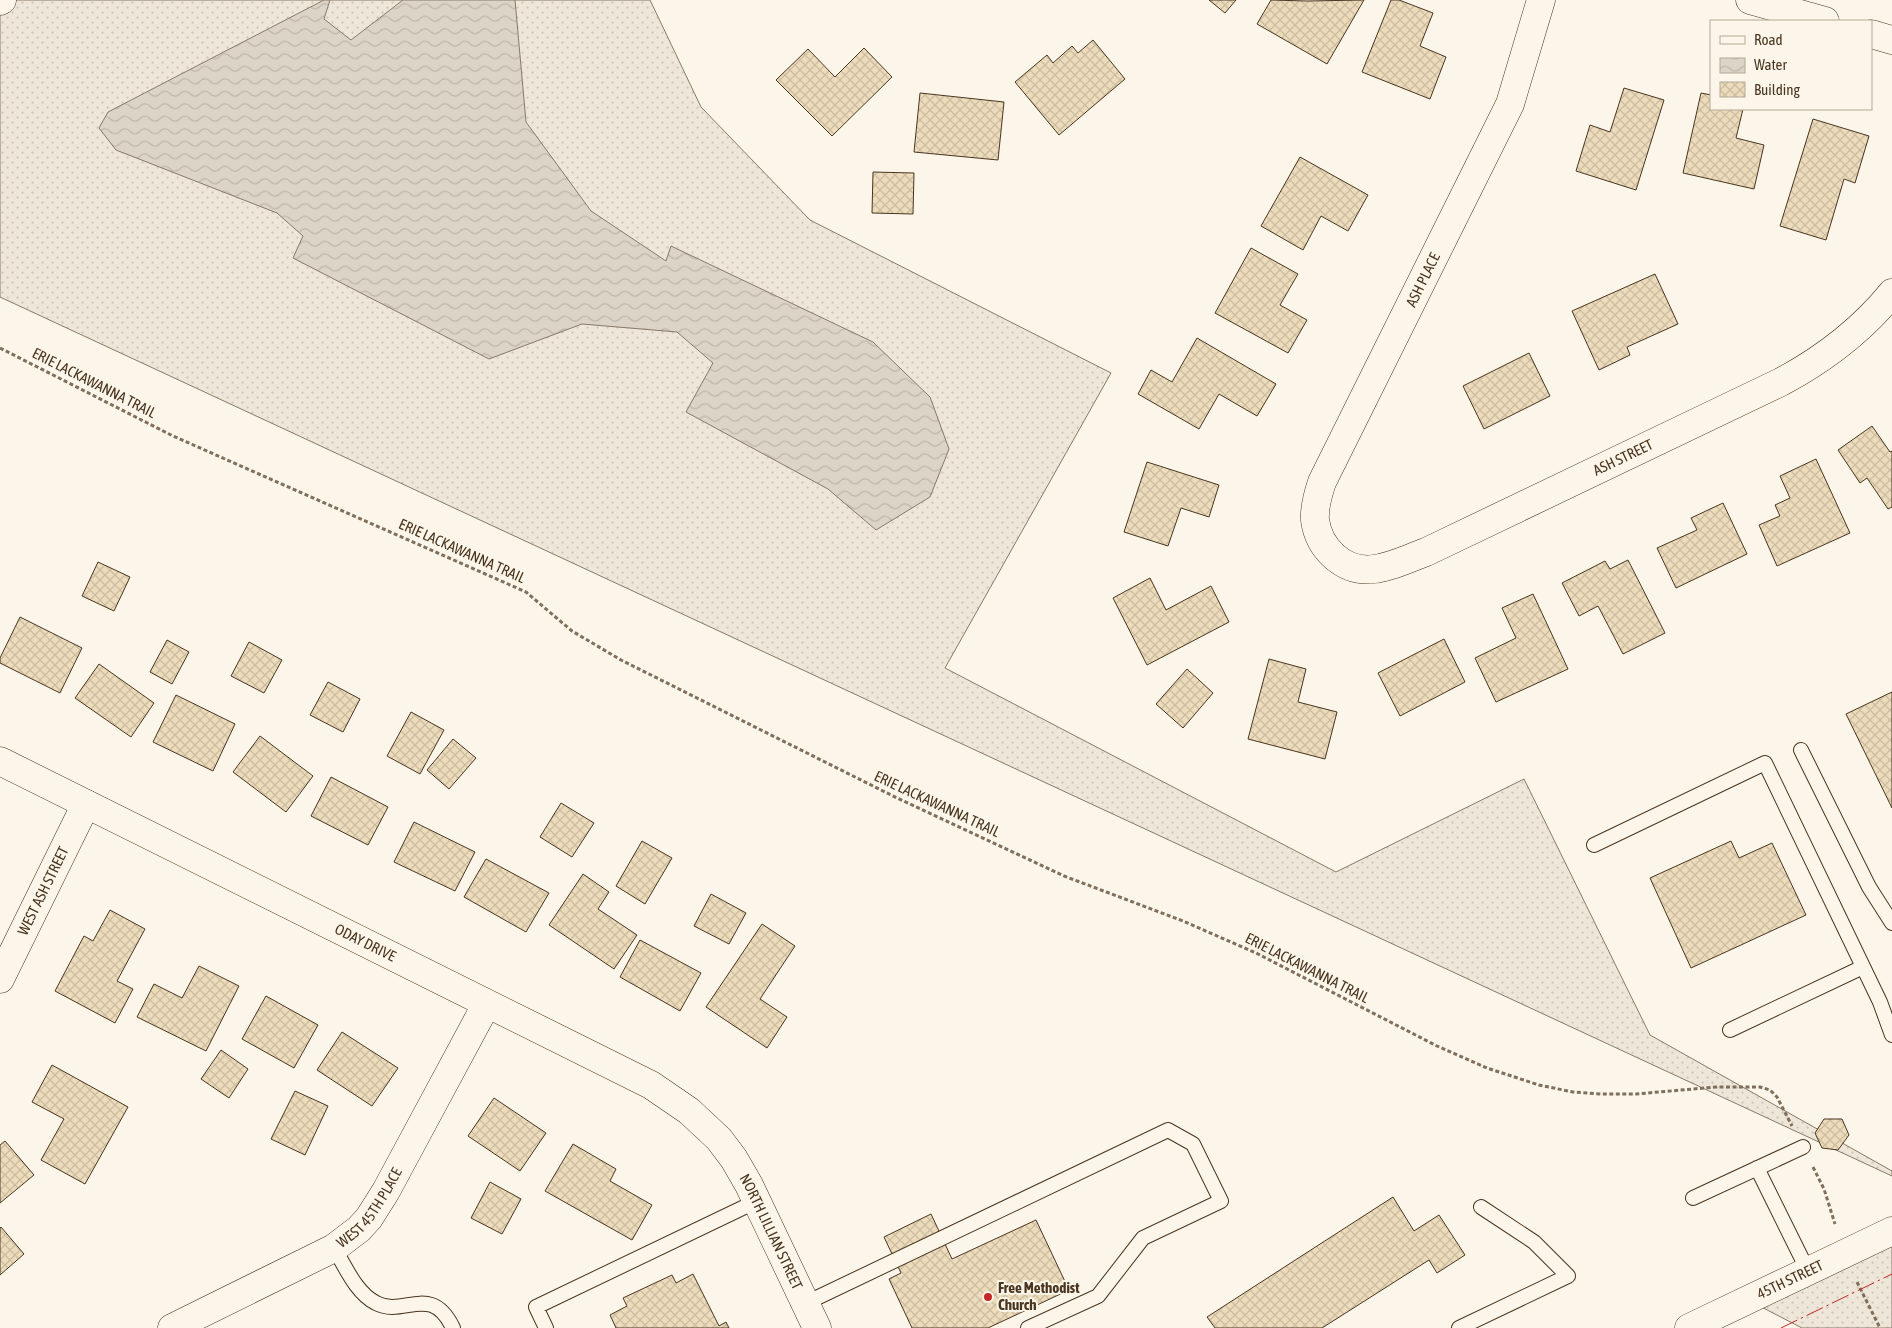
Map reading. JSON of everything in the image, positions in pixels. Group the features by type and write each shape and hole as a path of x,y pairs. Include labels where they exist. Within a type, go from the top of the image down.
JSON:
{"street":[{"name":"ASH PLACE","path":"1332,555 1322,542 1315,518 1316,501 1322,482 1510,104 1541,0"},
{"path":"1750,0 1821,20"},
{"path":"1872,34 1892,40"},
{"name":"ASH STREET","path":"1332,555 1352,568 1374,569 1426,552 1814,364 1875,314 1892,293"},
{"name":"ODAY DRIVE","path":"0,761 486,1005 652,1085 689,1111 718,1139"},
{"name":"WEST ASH STREET","path":"0,979 86,804"},
{"name":"WEST 45TH PLACE","path":"182,1326 334,1248 359,1229 377,1206 486,1005"},
{"name":"NORTH LILLIAN STREET","path":"718,1139 734,1159 757,1201 818,1328"},
{"name":"45TH STREET","path":"1689,1328 1892,1231"}],"lane":[{"path":"1801,750 1869,887 1892,923"},
{"path":"1594,845 1765,763 1880,1002 1892,1035"},
{"path":"1730,1030 1863,967"},
{"path":"806,1303 1168,1130 1193,1144 1221,1201 1143,1238 1098,1296 1028,1328"},
{"path":"1693,1198 1803,1147"},
{"path":"1758,1168 1808,1271"},
{"path":"546,1328 536,1308 757,1201"},
{"path":"1459,1328 1568,1276 1534,1242 1481,1207"},
{"path":"334,1248 360,1288 375,1303 393,1308 414,1303 424,1303 441,1310 453,1328"}],"path":[{"name":"ERIE LACKAWANNA TRAIL","path":"0,348 173,436 526,592 572,630 621,660 897,798 1064,876 1183,922 1256,953 1437,1046 1487,1068 1539,1085 1573,1092 1636,1094 1716,1087 1760,1087 1770,1090 1777,1097 1824,1189 1833,1221"},
{"path":"1858,1284 1880,1328"}],"shaded area":[{"path":"0,0 650,0 701,107 810,220 1111,373 945,668 1336,872 1524,779 1650,1035 1892,1171 1892,1176 0,297"},
{"path":"1892,1229 1892,1328 1802,1328 1746,1299"}],"water":[{"path":"324,0 330,0 324,19 351,40 403,0 515,0 526,122 591,211 666,261 671,246 873,342 930,397 949,449 930,497 876,530 828,489 686,412 713,363 677,332 582,324 489,359 293,258 303,236 277,213 116,150 99,128 108,112"}],"building":[{"path":"1209,0 1236,0 1225,13"},
{"path":"1271,0 1364,0 1327,64 1257,24"},
{"path":"1391,0 1399,0 1433,13 1420,46 1446,57 1430,99 1362,72"},
{"path":"1093,40 1125,79 1059,135 1015,82 1047,55 1053,63 1072,46 1078,53"},
{"path":"864,48 892,77 832,136 776,80 808,49 835,77"},
{"path":"1624,88 1664,100 1636,190 1576,171 1590,125 1610,132"},
{"path":"920,93 1004,102 998,160 914,152"},
{"path":"1701,93 1710,95 1710,110 1743,110 1736,138 1764,145 1754,189 1683,173"},
{"path":"1813,119 1869,136 1855,183 1844,179 1826,240 1780,226"},
{"path":"1300,157 1368,195 1348,231 1321,216 1303,250 1261,226"},
{"path":"873,172 914,173 913,214 872,213"},
{"path":"1251,248 1298,274 1280,305 1307,320 1288,353 1215,313"},
{"path":"1655,274 1678,324 1627,347 1630,355 1599,370 1572,311"},
{"path":"1197,338 1276,384 1257,416 1219,394 1199,429 1138,394 1151,370 1172,382"},
{"path":"1529,353 1550,396 1484,429 1463,386"},
{"path":"1872,426 1890,452 1892,451 1892,507 1888,509 1867,478 1860,483 1838,450"},
{"path":"1816,459 1850,533 1777,566 1759,525 1780,516 1775,505 1790,498 1780,476"},
{"path":"1147,462 1219,485 1209,517 1181,508 1168,546 1124,532"},
{"path":"1723,503 1747,554 1676,588 1657,548 1697,530 1691,518"},
{"path":"1628,560 1665,633 1623,654 1598,606 1579,616 1562,583 1605,561 1610,569"},
{"path":"98,562 130,577 114,611 82,596"},
{"path":"1150,578 1166,610 1211,586 1229,622 1147,665 1113,598"},
{"path":"1533,594 1568,669 1496,702 1475,658 1516,638 1502,608"},
{"path":"20,617 82,648 60,693 0,663 0,658"},
{"path":"1444,639 1465,682 1400,716 1378,673"},
{"path":"167,640 189,652 172,684 150,672"},
{"path":"249,642 282,660 264,693 231,676"},
{"path":"1269,659 1306,669 1298,702 1337,712 1325,759 1248,739"},
{"path":"99,664 154,703 131,737 75,698"},
{"path":"1187,669 1213,693 1183,728 1156,704"},
{"path":"328,682 360,699 343,732 310,715"},
{"path":"1892,692 1892,808 1846,714"},
{"path":"176,695 235,724 213,771 153,742"},
{"path":"411,712 444,730 420,774 387,756"},
{"path":"260,736 313,776 286,812 233,772"},
{"path":"453,739 476,758 449,789 427,770"},
{"path":"331,777 388,807 368,845 311,816"},
{"path":"561,803 594,823 572,857 540,837"},
{"path":"414,822 475,852 455,891 394,862"},
{"path":"642,841 672,858 645,904 616,886"},
{"path":"1731,841 1739,858 1772,843 1806,915 1691,968 1650,878"},
{"path":"486,859 549,893 526,932 464,897"},
{"path":"583,874 609,892 598,909 637,935 614,969 549,925"},
{"path":"711,894 746,913 729,944 694,926"},
{"path":"110,910 145,929 117,981 133,989 115,1023 55,991 84,936 93,941"},
{"path":"762,924 795,946 760,999 787,1017 767,1048 706,1007"},
{"path":"640,940 701,973 680,1011 620,977"},
{"path":"199,966 239,986 206,1051 137,1017 154,984 182,998"},
{"path":"266,996 318,1025 294,1068 242,1039"},
{"path":"342,1032 398,1068 372,1106 317,1070"},
{"path":"221,1050 248,1069 229,1098 201,1079"},
{"path":"52,1065 128,1107 85,1184 41,1160 64,1119 32,1102"},
{"path":"295,1091 328,1106 305,1155 271,1139"},
{"path":"494,1098 546,1133 520,1171 468,1136"},
{"path":"1824,1119 1842,1119 1849,1135 1838,1150 1822,1148 1815,1133"},
{"path":"5,1141 34,1175 0,1203 0,1145"},
{"path":"573,1144 616,1169 610,1181 652,1205 632,1240 545,1191"},
{"path":"490,1182 521,1199 502,1234 471,1218"},
{"path":"1393,1197 1414,1231 1439,1215 1465,1255 1437,1273 1429,1260 1322,1328 1215,1328 1207,1317"},
{"path":"931,1214 952,1259 1036,1220 1069,1290 988,1328 912,1328 889,1279 901,1273 884,1237"},
{"path":"0,1228 24,1254 0,1275"},
{"path":"693,1274 719,1326 726,1322 729,1328 616,1328 610,1315 627,1306 623,1298 672,1275 676,1283"}],"power":[{"path":"1781,1328 1892,1274"}],"place":[{"name":"Free Methodist Church","path":"988,1297"}]}
